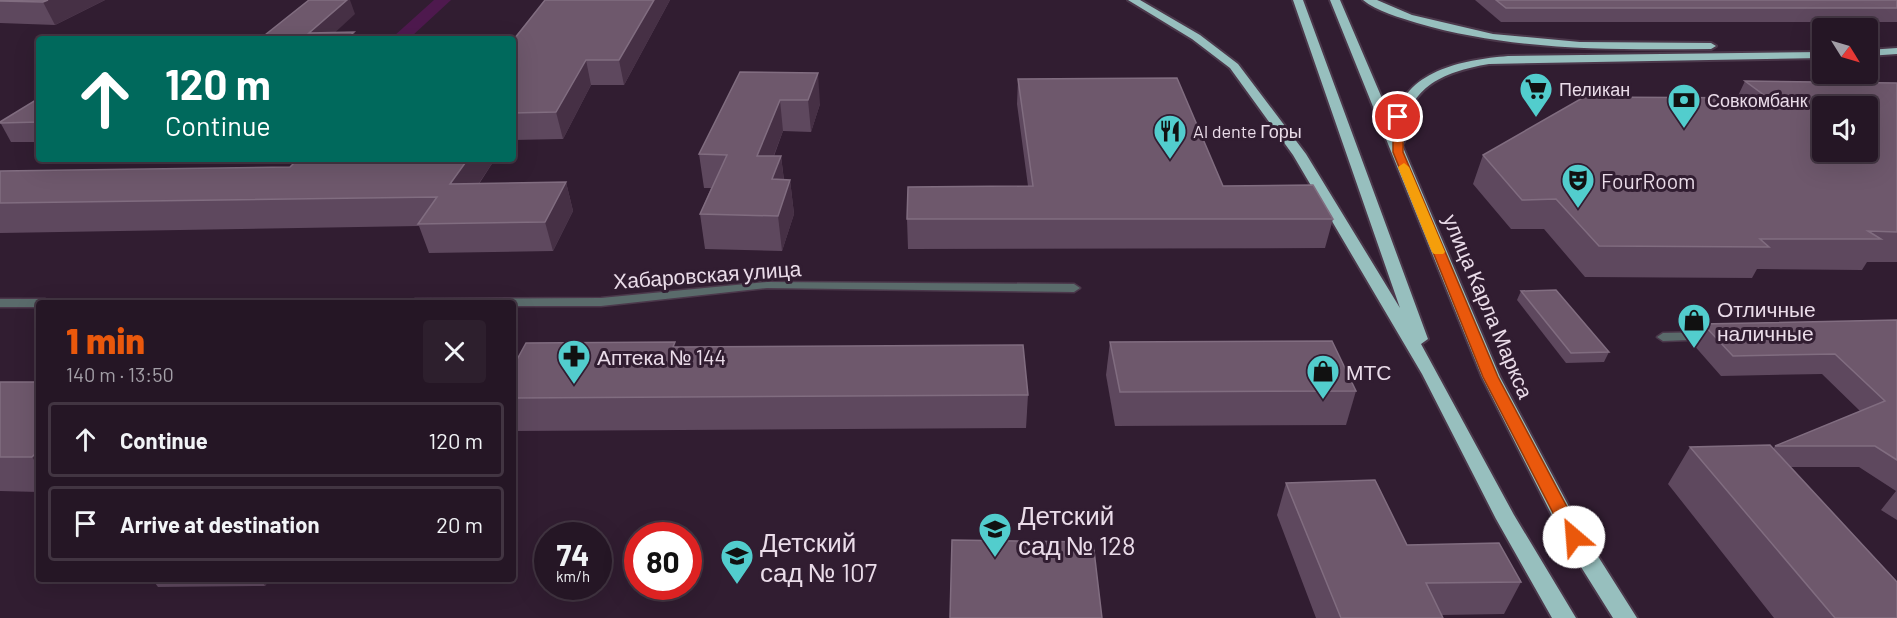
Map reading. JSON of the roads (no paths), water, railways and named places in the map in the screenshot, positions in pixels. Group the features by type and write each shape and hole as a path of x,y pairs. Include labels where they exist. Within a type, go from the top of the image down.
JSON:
{"highway":[{"path":"1133,0 1196,37 1234,66 1299,153 1431,374 1506,519 1564,618"},
{"path":"1298,0 1431,374"},
{"name":"улица Карла Маркса","path":"1335,0 1491,377 1574,537 1624,618"},
{"path":"1368,0 1411,17 1452,29 1569,47 1812,44"},
{"path":"1878,44 1897,43"},
{"path":"1878,52 1897,51"},
{"path":"1398,152 1398,117 1413,92 1436,75 1461,67 1518,61 1812,55"}],"street":[{"name":"Хабаровская улица","path":"516,302 601,302 767,285 1074,288"},
{"path":"0,303 36,303"},
{"path":"1663,337 1721,336"}],"place":[{"name":"Пеликан","path":"1536,118"},
{"name":"Совкомбанк","path":"1684,129"},
{"name":"Al dente Горы","path":"1170,160"},
{"name":"FourRoom","path":"1578,209"},
{"name":"Отличные наличные","path":"1694,349"},
{"name":"Аптека № 144","path":"574,385"},
{"name":"МТС","path":"1323,400"},
{"name":"Детский сад № 128","path":"995,558"},
{"name":"Детский сад № 107","path":"737,585"}]}
